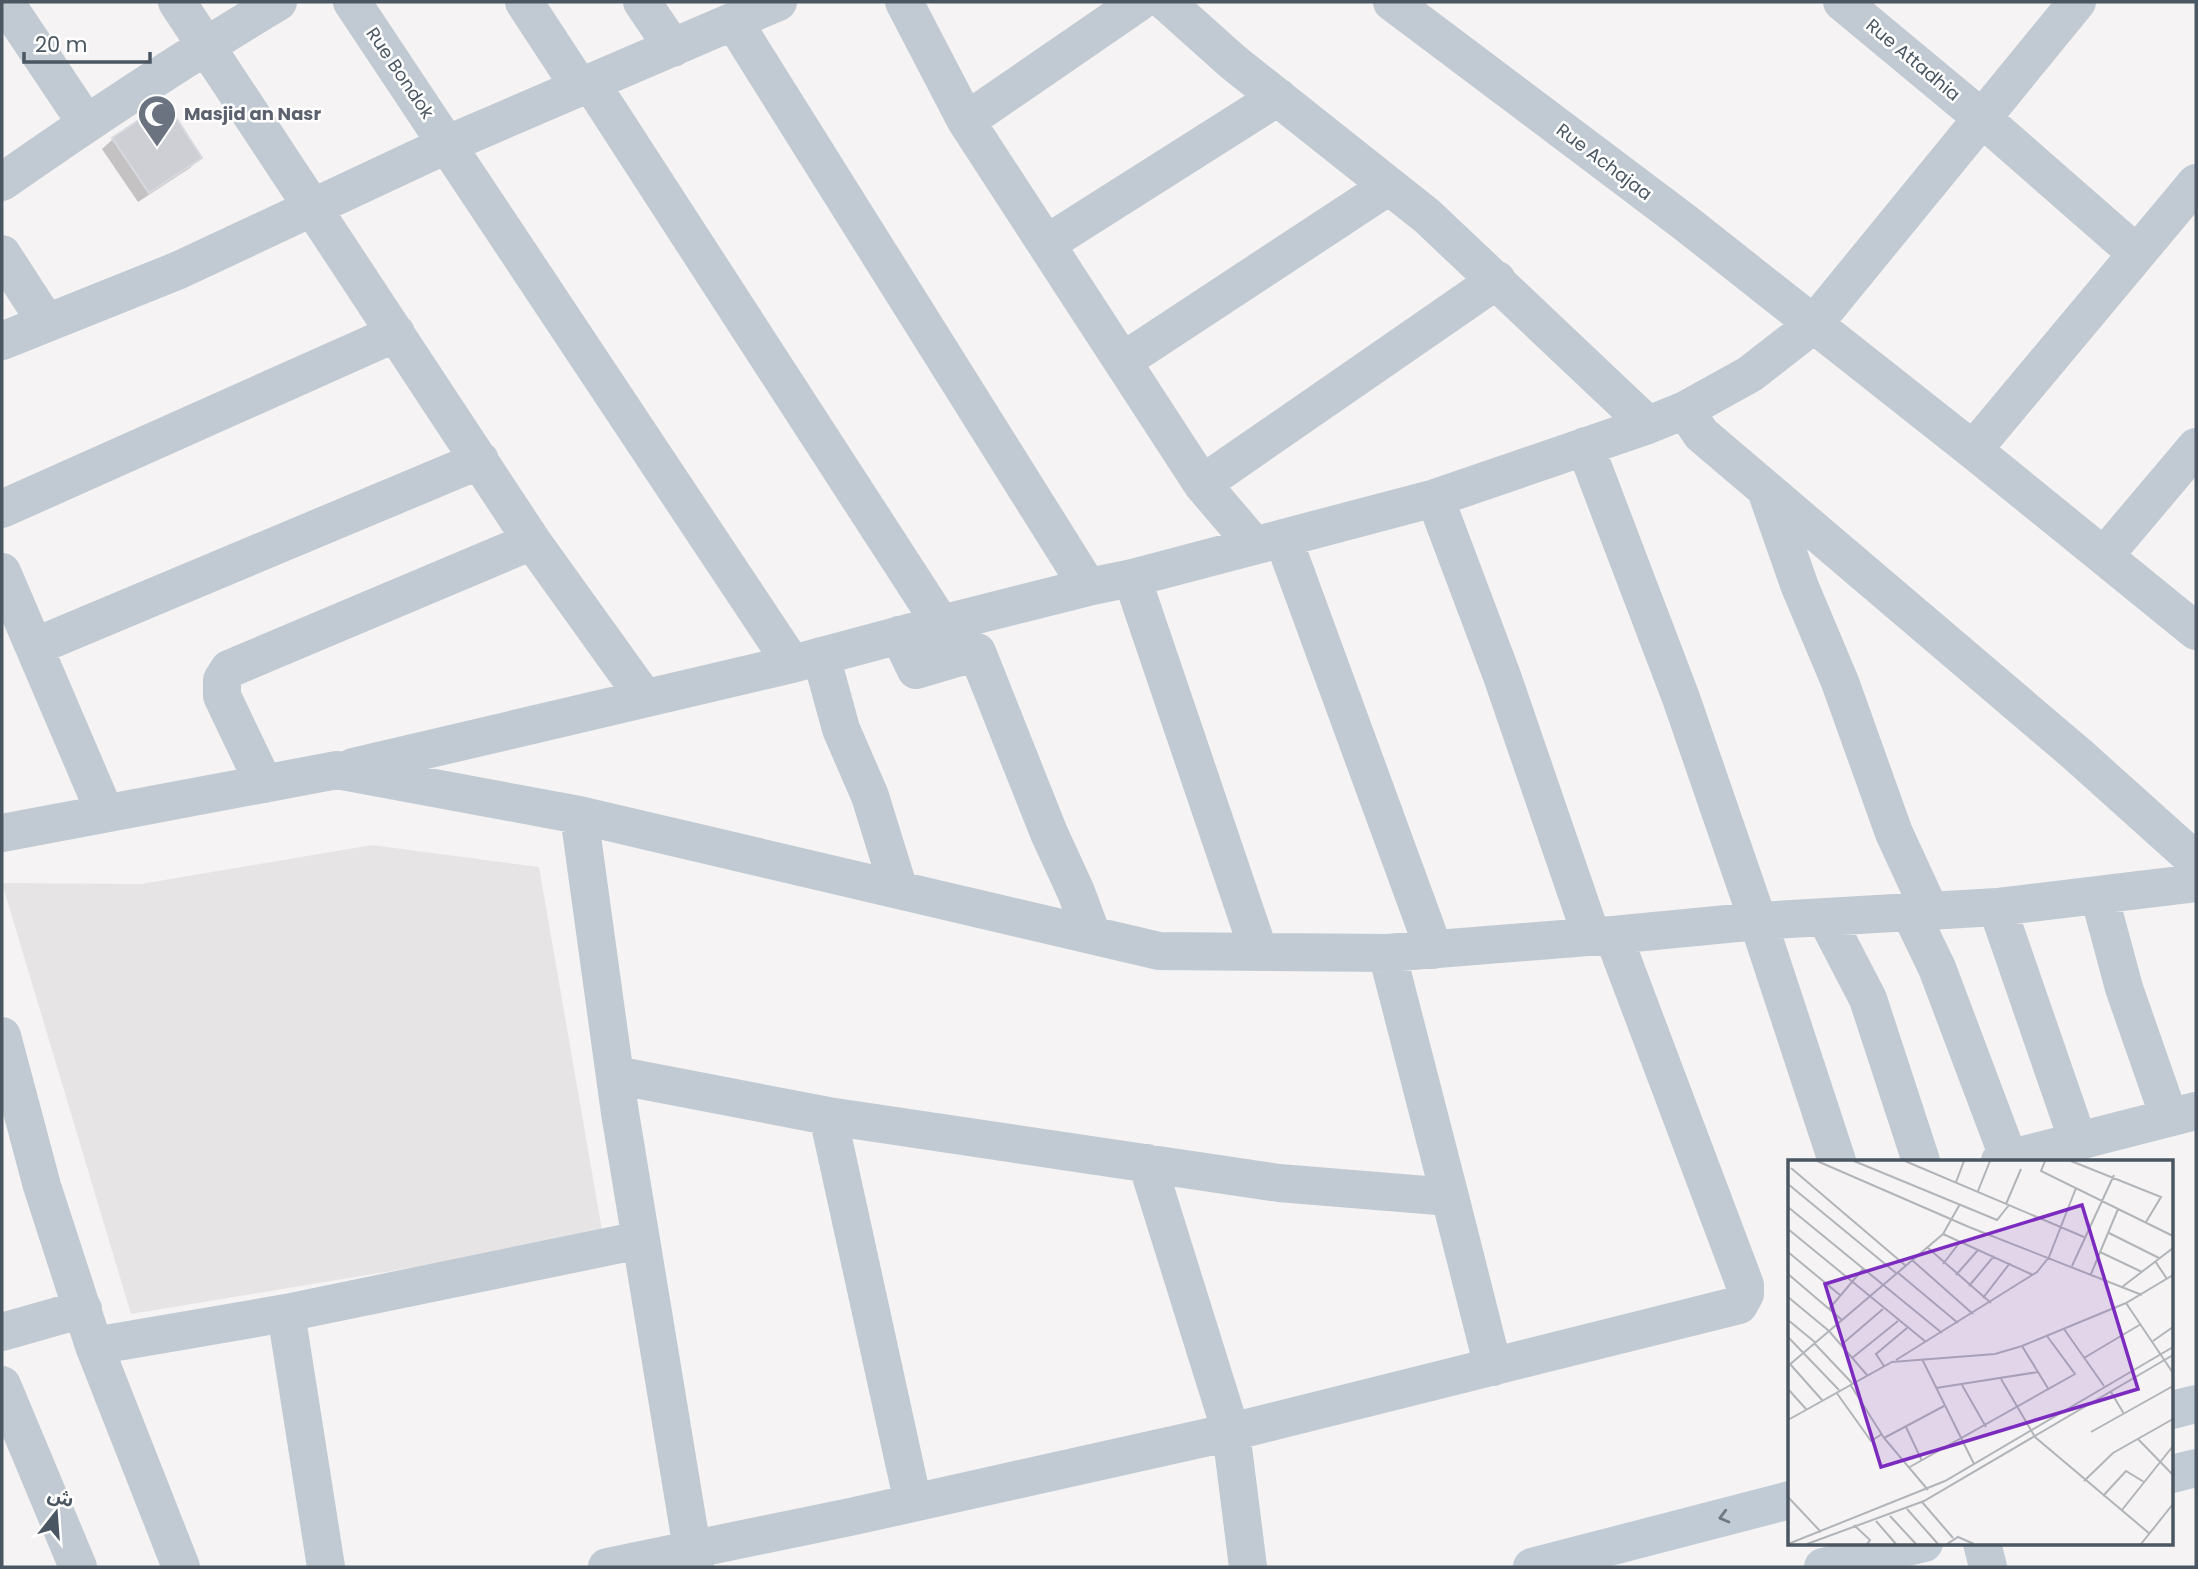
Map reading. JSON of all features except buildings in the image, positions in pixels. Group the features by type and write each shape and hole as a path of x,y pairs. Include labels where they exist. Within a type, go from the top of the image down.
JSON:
{"street":[{"path":"5,2 86,123"},
{"path":"177,2 532,541 644,698"},
{"path":"2,182 205,45 278,2"},
{"name":"Rue Bondok","path":"352,2 807,660 870,796 899,890"},
{"path":"524,2 585,84 941,624"},
{"path":"642,2 673,48"},
{"path":"2,341 180,270 448,144 778,2"},
{"path":"904,2 966,121 1202,484 1268,541 1434,950"},
{"path":"966,121 1139,2"},
{"path":"1166,2 1233,62 1427,215 1648,425"},
{"name":"Rue Achajaa","path":"1392,2 1682,221 1973,450 2196,631"},
{"path":"2,833 337,771 807,660 1435,498 1648,425 1685,410 1750,374 1813,325 2077,2"},
{"name":"Rue Attadhia","path":"1845,3 2136,253"},
{"path":"734,22 1088,587"},
{"path":"1046,244 1278,97"},
{"path":"1973,450 2196,183"},
{"path":"1122,361 1389,186"},
{"path":"2,254 46,322"},
{"path":"1202,484 1497,280"},
{"path":"2,509 396,333"},
{"path":"1685,410 1701,434 2078,755 2196,861"},
{"path":"1585,446 1681,698 1837,1160"},
{"path":"2104,556 2196,447"},
{"path":"34,647 480,460"},
{"path":"1766,491 1800,587 1840,682 1894,833 1937,968 2004,1160 2183,1114 2124,988 2099,895"},
{"path":"607,1567 693,1559 913,1503 1231,1432 1739,1305 1745,1294 1745,1285 1735,1257 1602,935 1435,498"},
{"path":"264,784 222,696 222,680 229,669 532,541"},
{"path":"2,572 105,813"},
{"path":"1132,578 1259,952"},
{"path":"900,635 916,670 977,652 1092,935"},
{"path":"337,771 579,815 1159,951 1387,953 1434,950 1758,920 1997,907 2196,883"},
{"path":"579,815 640,1240 693,1559"},
{"path":"1997,907 2078,1141"},
{"path":"1826,918 1868,999 1921,1160"},
{"path":"1387,953 1493,1367"},
{"path":"2,1036 43,1185 94,1346 181,1567"},
{"path":"615,1075 828,1116 1279,1183 1450,1197"},
{"path":"828,1116 913,1503"},
{"path":"1147,1163 1231,1432 1248,1567"},
{"path":"94,1346 286,1313 640,1240"},
{"path":"2,1332 83,1309"},
{"path":"286,1313 326,1567"},
{"path":"2,1385 78,1567"},
{"path":"2174,1410 2196,1405"},
{"path":"2174,1474 2196,1468"},
{"path":"1532,1567 1788,1501"},
{"path":"1823,1567 1920,1544"},
{"path":"1982,1544 1988,1567"}],"shaded area":[{"path":"372,845 539,867 603,1236 131,1314 2,883 141,884"}],"place":[{"name":"Masjid an Nasr","path":"157,148"}]}
